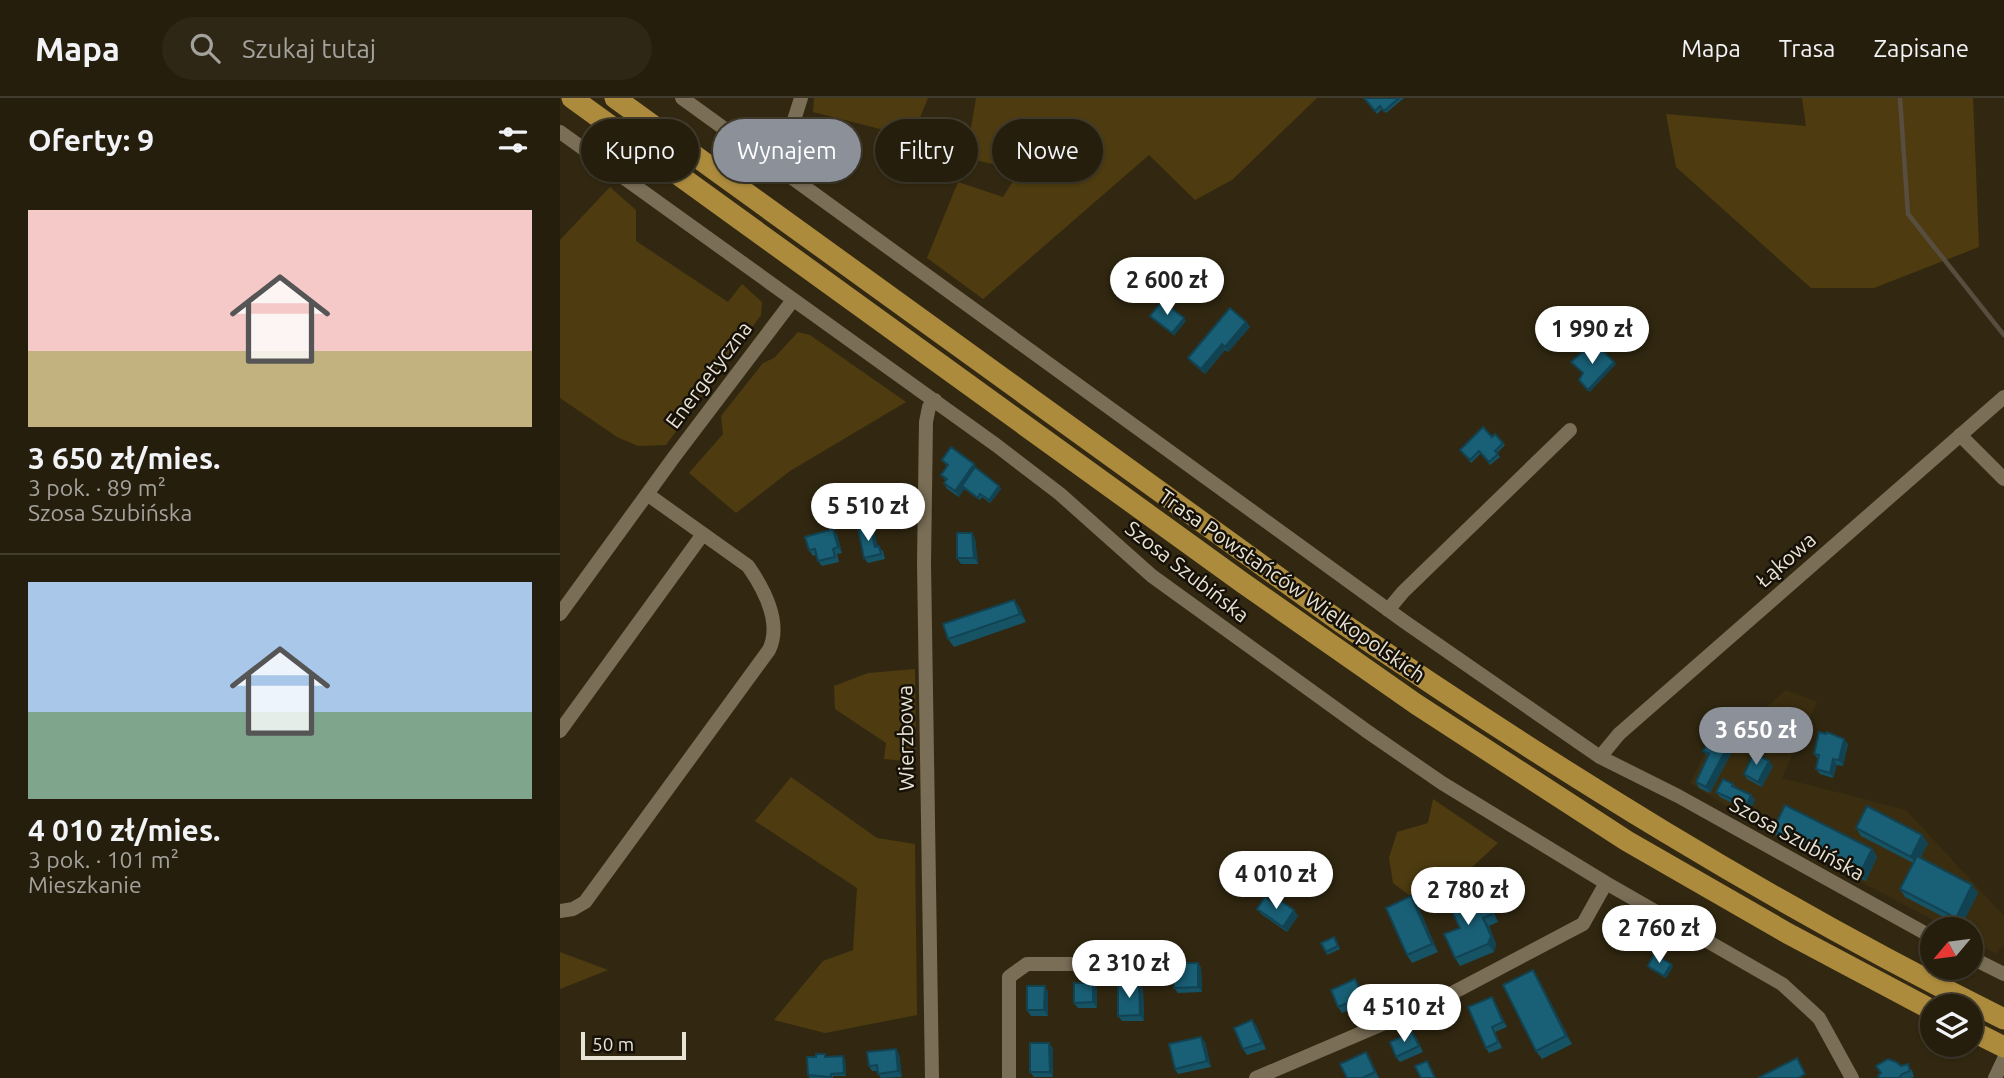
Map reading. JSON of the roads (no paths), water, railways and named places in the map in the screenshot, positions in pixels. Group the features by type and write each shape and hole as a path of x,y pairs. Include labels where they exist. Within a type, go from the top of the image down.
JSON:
{"highway":[{"name":"Trasa Powstańców Wielkopolskich","path":"572,98 1243,583 1416,704 1627,841 1787,933 1920,1004"},
{"name":"Trasa Powstańców Wielkopolskich","path":"615,98 1339,621 1455,700 1604,796 1786,903 1927,981 2004,1019"},
{"path":"1983,1036 2004,1047"}],"street":[{"name":"Szosa Szubińska","path":"682,98 713,120"},
{"path":"794,119 801,98"},
{"name":"Szosa Szubińska","path":"560,132 934,400 1060,494 1152,576 1368,733 1442,783 1606,883 1771,976 1812,1009 1827,1029 1852,1078"},
{"name":"Szosa Szubińska","path":"799,182 1388,610 1600,757 1678,796 1920,930"},
{"name":"Energetyczna","path":"560,614 793,300"},
{"name":"Łąkowa","path":"1600,757 1619,734 2004,397"},
{"name":"Wierzbowa","path":"932,1078 924,563 926,422 929,407 934,400"},
{"path":"1388,610 1403,592 1570,430"},
{"path":"1960,435 2004,479"},
{"path":"560,911 573,909 585,902 769,650 774,639 775,624 756,578 748,566 647,494"},
{"path":"560,731 703,534"},
{"path":"1256,1078 1441,999 1583,924 1606,883"},
{"path":"1009,1078 1009,977 1027,964 1150,964"},
{"path":"1983,964 2004,974"},
{"path":"1995,1078 2004,1059"}],"waterway":[{"path":"1900,98 1908,214 2004,335"}]}
